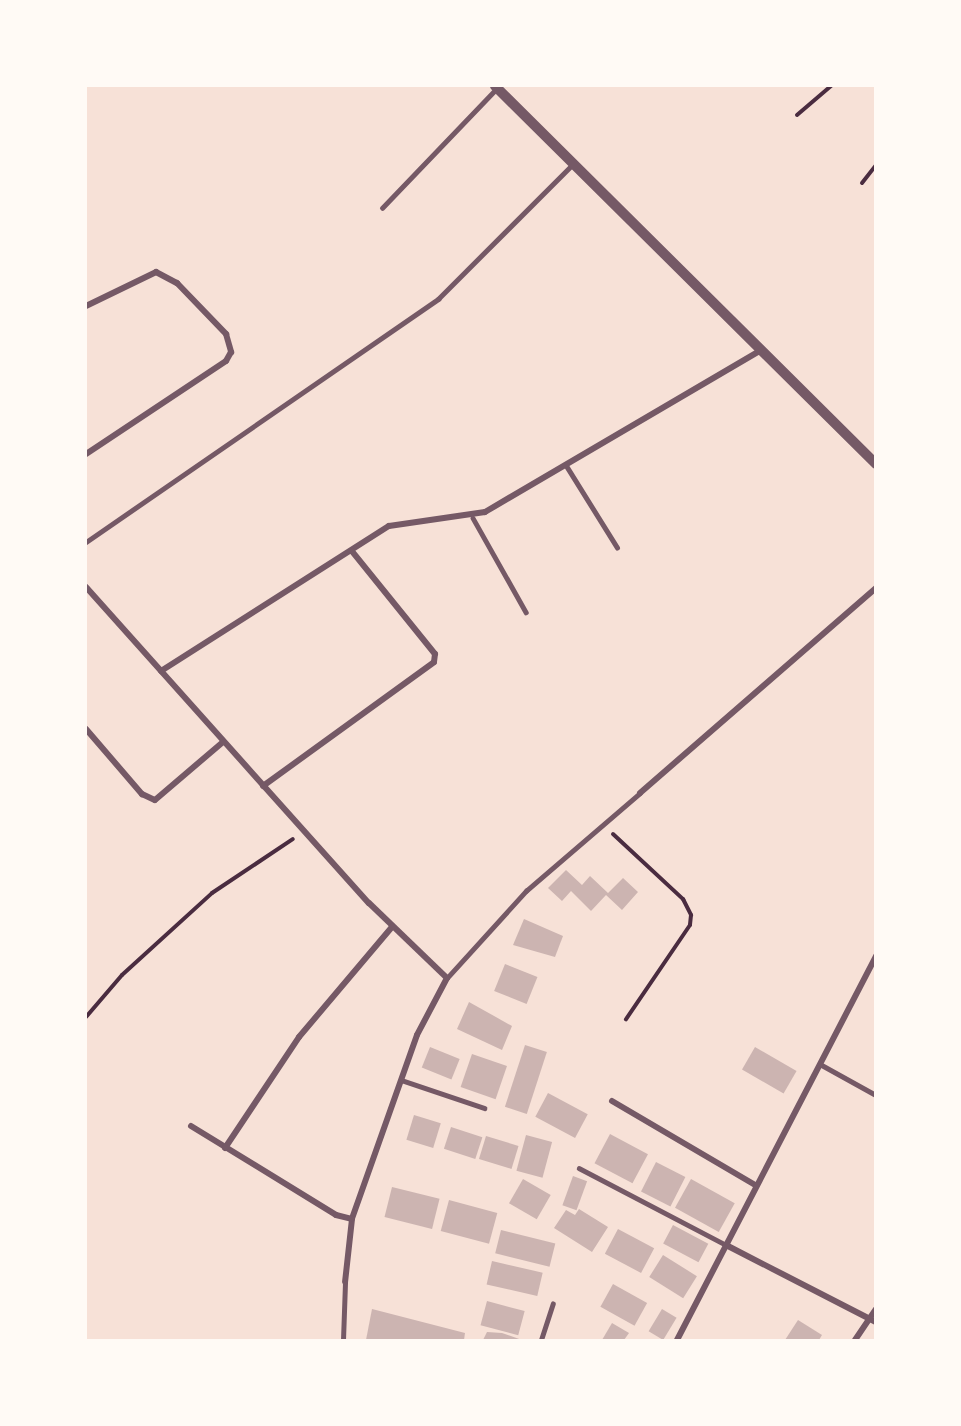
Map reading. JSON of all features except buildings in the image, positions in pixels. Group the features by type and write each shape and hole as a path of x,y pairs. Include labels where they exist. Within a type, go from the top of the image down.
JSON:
{"street":[{"path":"498,86 573,164 876,464"},
{"path":"86,306 156,272 177,283 226,334 231,352 226,361 86,454"},
{"path":"161,671 401,521 472,518 761,350"},
{"path":"263,786 434,662 435,654 352,551"},
{"path":"86,587 304,832 392,927 447,978 426,1013 352,1219 345,1282"},
{"path":"640,793 876,588"},
{"path":"86,729 142,794 155,800 223,742"},
{"path":"225,1148 299,1037 392,927"},
{"path":"677,1341 755,1185 876,956"},
{"path":"612,1101 755,1185"},
{"path":"190,1126 336,1215 352,1219"},
{"path":"726,1245 873,1319"},
{"path":"855,1341 873,1319 876,1308"}],"lane":[{"path":"382,208 498,86"},
{"path":"86,542 438,299 573,164"},
{"path":"566,465 617,547"},
{"path":"472,518 526,612"},
{"path":"447,978 510,907 640,793"},
{"path":"820,1064 876,1095"},
{"path":"402,1080 484,1108"},
{"path":"579,1168 726,1245"},
{"path":"343,1341 345,1282"},
{"path":"541,1341 554,1304"}],"path":[{"path":"797,115 831,86"},
{"path":"862,183 876,165"},
{"path":"603,825 683,899 691,915 690,925 626,1019"},
{"path":"86,1017 122,975 212,893 304,832"}]}
